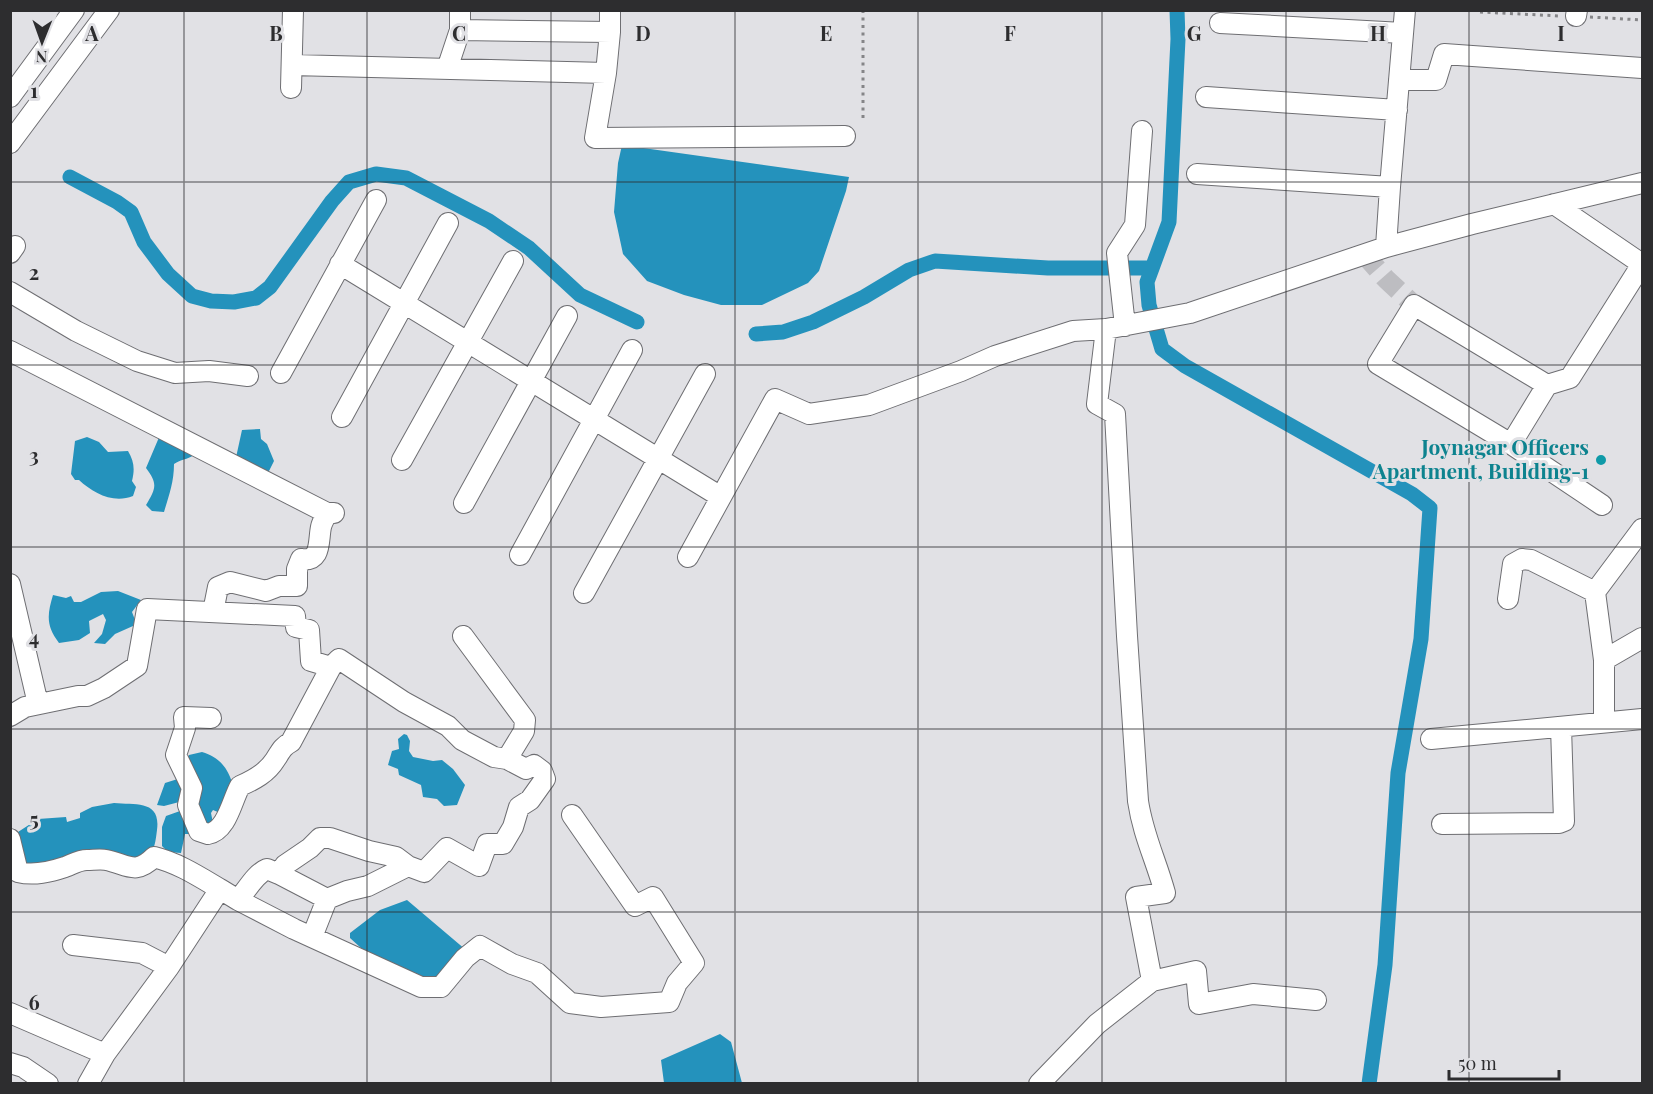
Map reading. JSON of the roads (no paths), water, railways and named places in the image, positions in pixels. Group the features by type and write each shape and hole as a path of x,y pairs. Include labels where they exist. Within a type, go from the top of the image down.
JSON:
{"street":[{"path":"10,97 74,10"},
{"path":"10,143 109,10"},
{"path":"291,88 293,10"},
{"path":"610,10 606,73 595,138 845,136"},
{"path":"1386,247 1405,10"},
{"path":"447,69 460,20 610,32"},
{"path":"1220,23 1403,33"},
{"path":"1399,80 1436,80 1444,54 1642,68"},
{"path":"292,64 606,73"},
{"path":"1206,97 1397,110"},
{"path":"1142,131 1135,225 1117,253 1122,327 1097,404 1115,414 1138,801 1142,826 1148,846 1155,857 1165,893 1136,897 1152,981"},
{"path":"1197,174 1390,187"},
{"path":"688,557 775,399 809,414 869,405 995,356 1073,331 1122,327 1190,314 1386,247 1642,183"},
{"path":"281,373 375,200"},
{"path":"1511,444 1547,385 1570,378 1642,264 1554,204"},
{"path":"342,417 448,223"},
{"path":"402,460 513,261"},
{"path":"340,264 721,497"},
{"path":"10,292 76,331 137,361 175,373 209,371 248,376"},
{"path":"1547,385 1414,305 1378,364 1511,444 1602,505"},
{"path":"464,503 567,316"},
{"path":"520,555 632,350"},
{"path":"10,351 330,513 322,525 318,551 314,558 302,559 297,569 297,586 279,586 266,591 230,582 218,587 213,612"},
{"path":"584,593 705,374"},
{"path":"1604,722 1604,660 1595,592 1642,529"},
{"path":"1508,599 1513,564 1522,559 1531,560 1595,592"},
{"path":"10,584 38,704"},
{"path":"10,716 25,707 87,696 104,688 137,666 147,609 295,616 296,627 309,630 311,661 331,667"},
{"path":"463,636 525,720 524,731 507,759"},
{"path":"1604,660 1642,638"},
{"path":"211,718 184,717 185,728 176,755 192,788 188,805 192,816 199,831 208,834 218,829 240,786 255,780 275,761 281,747 291,742 331,667 339,659 404,702 448,726 462,740 494,757 507,759 526,769 534,765 542,771 545,779 530,800 519,807 513,827 502,844 487,844 479,866 447,848 424,872 408,866 396,857 330,838 320,838 310,848 290,860 279,874"},
{"path":"1431,739 1642,719"},
{"path":"1442,824 1559,823 1564,821 1561,727"},
{"path":"10,839 18,872 27,874 66,867 79,860 106,860 134,868 143,866 154,857 178,865 238,900 421,987 441,987 465,958 480,946 512,964 537,973 570,1003 601,1007 669,1002 676,983 694,963 653,897 635,906 572,815"},
{"path":"312,937 327,899 368,886 408,866"},
{"path":"238,900 248,890 259,872 267,868 327,899"},
{"path":"88,1083 105,1054 169,967 220,889"},
{"path":"74,945 142,953 169,967"},
{"path":"1039,1083 1097,1024 1152,981 1196,971 1199,1004 1252,994 1316,1000"},
{"path":"10,1013 105,1054"},
{"path":"10,1063 23,1067 48,1083"}],"water":[{"path":"622,145 849,177 819,271 808,283 762,305 721,305 684,295 647,281 623,254 614,212 618,163"},
{"path":"260,429 261,439 267,444 274,461 269,471 262,472 235,462 242,430"},
{"path":"160,435 194,455 174,464 172,483 164,512 152,511 146,505 152,494 154,482 146,468"},
{"path":"87,437 99,442 108,452 128,451 133,465 132,481 136,487 133,496 111,498 75,480 71,474 75,441"},
{"path":"118,591 141,600 132,612 135,620 133,626 115,634 105,644 94,643 102,634 106,620 103,614 89,621 90,633 79,640 59,643 49,620 53,595 66,598 71,596 74,602 81,602 101,592"},
{"path":"404,734 410,741 409,751 413,757 433,761 442,760 453,769 465,785 457,805 444,806 437,799 423,797 421,785 399,775 398,769 388,765 392,751 399,749 398,739"},
{"path":"202,752 221,762 232,782 220,813 213,810 211,813 213,823 204,828 184,767 189,755"},
{"path":"184,777 183,801 164,806 157,805 165,783"},
{"path":"114,803 145,806 155,813 157,830 155,843 145,861 28,869 16,853 18,832 38,819 66,817 67,822 80,818 80,813 92,807"},
{"path":"180,811 191,818 193,834 185,834 181,853 168,852 162,846 162,827 166,816"},
{"path":"407,900 466,950 441,977 422,979 385,962 361,948 350,938 350,933 380,910"},
{"path":"720,1034 731,1042 742,1083 664,1083 661,1060"}],"waterway":[{"path":"1177,10 1178,39 1169,222 1147,282 1149,305 1162,349 1185,366 1412,494 1430,508 1421,639 1398,773 1385,965 1369,1084"},
{"path":"70,177 131,212 144,242 168,274 192,296 211,301 234,302 256,298 270,287 332,201 349,182 376,174 406,178 489,221 529,248 580,295 637,322"},
{"path":"756,334 783,332 813,322 864,297 909,270 935,261 1048,268 1152,268"}],"tunnel":[{"path":"1364,254 1414,305"}],"place":[{"name":"Joynagar Officers Apartment, Building-1","path":"1601,460"}]}
